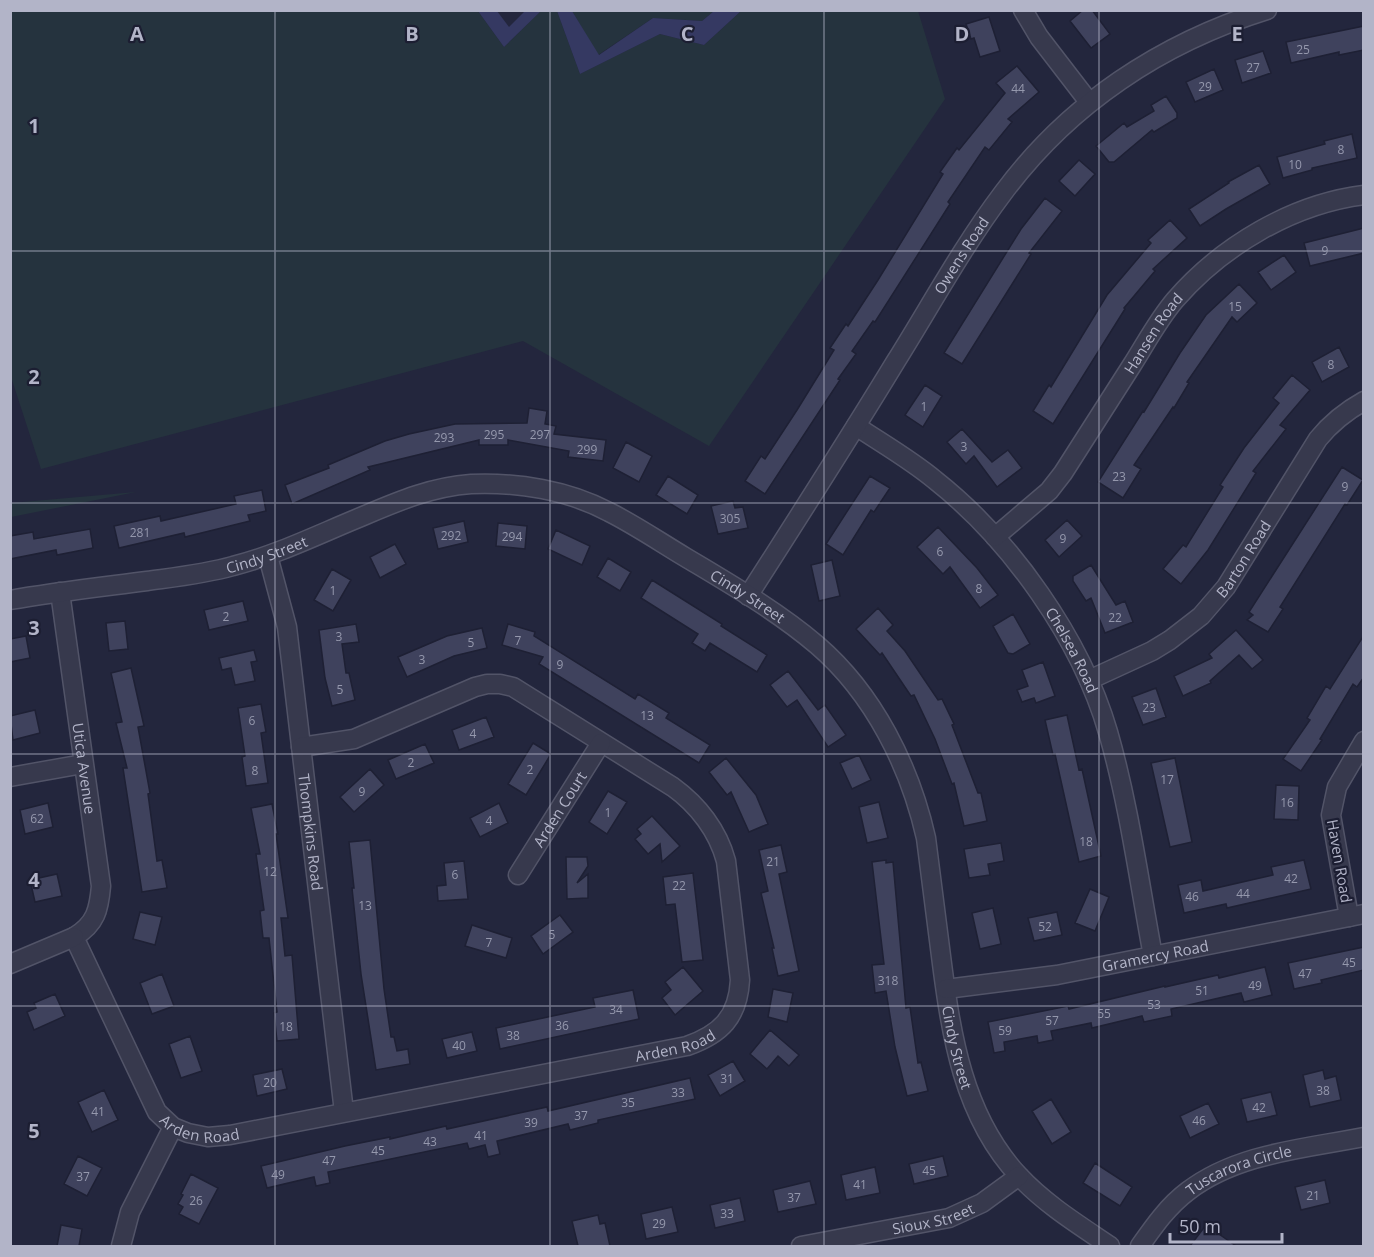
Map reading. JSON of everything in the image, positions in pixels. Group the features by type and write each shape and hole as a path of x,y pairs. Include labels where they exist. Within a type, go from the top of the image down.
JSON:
{"street":[{"path":"1023,10 1039,37 1089,102"},
{"name":"Owens Road","path":"748,596 979,226 1003,192 1048,140 1089,102 1159,55 1233,22 1267,10"},
{"name":"Hansen Road","path":"995,537 1041,498 1063,473 1157,324 1197,278 1221,256 1274,224 1325,202 1364,195"},
{"name":"Barton Road","path":"1089,680 1152,651 1201,616 1226,587 1318,439 1340,416 1364,401"},
{"name":"Chelsea Road","path":"856,426 936,480 995,537 1053,612 1089,680 1108,731 1120,779 1153,956"},
{"name":"Cindy Street","path":"10,600 189,576 231,567 268,556 406,497 428,490 468,484 511,484 569,496 609,512 748,596 798,630 831,658 870,706 895,747 912,788 926,838 953,1040 971,1097 991,1140 1019,1176 1061,1213 1110,1246"},
{"name":"Thompkins Road","path":"268,556 287,627 344,1112"},
{"name":"Utica Avenue","path":"60,592 101,886 99,906 93,920 84,931 74,937"},
{"name":"Arden Road","path":"74,937 157,1112 173,1127 208,1137 687,1046 716,1032 730,1016 736,1004 740,980 730,888 722,847 705,818 684,795 513,687 487,684 454,694 354,739 301,747"},
{"name":"Haven Road","path":"1356,916 1331,815 1336,787 1364,741"},
{"name":"Arden Court","path":"518,875 601,743"},
{"path":"10,777 83,764"},
{"name":"Gramercy Road","path":"946,989 1057,975 1356,916"},
{"path":"10,964 74,937"},
{"path":"121,1246 130,1212 173,1127"},
{"name":"Tuscarora Circle","path":"1140,1246 1162,1215 1174,1203 1187,1191 1215,1174 1259,1158 1364,1137"},
{"name":"Sioux Street","path":"801,1246 840,1243 961,1214 982,1203 1019,1176"}],"shaded area":[{"path":"10,11 478,11 504,47 541,11 557,11 580,74 660,34 704,45 741,11 918,11 945,99 709,446 523,341 41,469 11,377"},
{"path":"572,11 714,11 702,21 653,18 598,55"},
{"path":"136,492 11,517 11,503"}],"water":[{"path":"478,11 497,11 509,27 525,11 541,11 504,47"},
{"path":"557,11 572,11 599,55 653,18 702,21 714,11 741,11 704,45 660,34 580,74"}],"building":[{"path":"1083,10 1092,10 1110,34 1091,48 1070,21"},
{"path":"989,17 1000,51 980,57 974,38 971,39 966,24"},
{"path":"1364,26 1364,50 1339,55 1339,52 1291,63 1286,42"},
{"path":"1263,51 1271,73 1242,83 1235,60"},
{"path":"1017,66 1039,92 1008,119 1012,122 989,150 985,147 948,202 950,204 875,322 873,321 852,351 856,354 765,494 745,481 761,456 765,459 797,410 834,350 830,348 846,324 848,326 878,280 943,174 940,172 957,148 959,150 1005,93 996,83"},
{"path":"1214,69 1223,90 1195,102 1186,82"},
{"path":"1166,96 1177,113 1177,118 1154,132 1152,130 1114,162 1109,162 1096,146 1124,123 1127,127 1154,111 1151,105"},
{"path":"1352,134 1357,158 1312,168 1312,170 1283,178 1277,157"},
{"path":"1079,160 1095,174 1075,196 1059,181"},
{"path":"1259,165 1270,184 1200,226 1189,209 1228,182"},
{"path":"1045,198 1062,211 1029,253 1031,254 962,364 944,353 1021,229"},
{"path":"1170,220 1187,238 1153,269 1155,271 1124,308 1053,424 1033,411 1049,385 1051,387 1107,295 1151,243 1148,240"},
{"path":"1364,228 1364,253 1310,266 1304,243"},
{"path":"1284,255 1296,272 1271,290 1258,272"},
{"path":"1239,284 1257,303 1237,322 1232,317 1187,382 1189,383 1174,408 1134,465 1141,469 1123,498 1098,482 1206,315"},
{"path":"1339,347 1349,367 1322,382 1312,362"},
{"path":"1292,375 1310,390 1280,425 1286,429 1253,471 1256,473 1208,550 1181,584 1163,569 1183,545 1186,547 1223,487 1220,485 1244,448 1279,403 1273,398"},
{"path":"925,385 942,396 923,427 905,415"},
{"path":"529,408 547,411 545,424 556,426 554,434 606,440 603,461 568,457 569,451 508,440 508,445 479,445 479,440 368,467 370,470 292,504 285,485 329,468 328,465 385,441 409,434 455,424 527,423"},
{"path":"962,429 992,462 1008,450 1022,468 997,487 974,456 966,464 947,442"},
{"path":"626,442 652,456 639,482 613,468"},
{"path":"1342,467 1363,480 1347,505 1345,504 1280,607 1283,609 1268,632 1247,620 1253,615 1249,612"},
{"path":"668,476 698,495 687,514 656,495"},
{"path":"870,476 890,488 874,512 871,510 843,555 826,544"},
{"path":"262,490 266,511 248,515 250,521 185,537 184,533 119,548 114,526 160,516 161,521 236,504 234,496"},
{"path":"733,501 735,508 743,507 748,528 718,534 711,506"},
{"path":"1067,520 1082,536 1059,557 1045,540"},
{"path":"464,521 468,542 438,549 433,528"},
{"path":"498,523 527,526 525,549 496,546"},
{"path":"938,527 977,568 998,595 980,608 950,567 943,574 917,547"},
{"path":"90,529 93,548 57,555 56,550 10,559 10,536 33,532 34,539"},
{"path":"556,530 590,546 582,565 548,549"},
{"path":"395,544 406,564 380,578 370,557"},
{"path":"608,558 631,572 620,591 597,577"},
{"path":"832,560 840,596 819,601 811,565"},
{"path":"1091,565 1116,605 1125,601 1133,622 1105,633 1091,598 1086,601 1073,581 1073,576"},
{"path":"332,569 351,580 333,611 314,600"},
{"path":"652,580 767,655 757,672 710,643 705,651 692,643 698,634 641,598"},
{"path":"243,601 248,621 209,630 204,610"},
{"path":"878,608 893,625 887,631 905,651 938,700 942,699 954,724 952,725 978,793 981,793 987,821 964,826 954,783 952,784 935,739 914,695 911,696 882,653 880,655 856,629"},
{"path":"1013,614 1030,644 1013,654 1008,653 993,626"},
{"path":"125,621 128,649 109,651 106,623"},
{"path":"356,624 359,642 342,644 346,673 349,673 355,700 332,706 325,678 319,630"},
{"path":"508,624 535,632 534,636 635,699 638,694 669,713 666,718 710,745 699,763 539,664 543,657 502,645"},
{"path":"482,628 487,648 454,656 407,677 398,657 447,636"},
{"path":"1236,630 1263,660 1252,669 1239,655 1210,681 1211,683 1183,696 1174,676 1212,658 1209,654"},
{"path":"1364,635 1364,677 1357,687 1353,684 1320,739 1322,740 1301,771 1283,759 1310,720 1307,718 1326,686 1330,689"},
{"path":"26,636 30,658 10,662 10,639"},
{"path":"254,650 257,661 251,662 255,681 235,685 231,668 222,670 219,658"},
{"path":"1043,662 1055,696 1036,703 1034,698 1022,702 1017,690 1028,686 1022,670"},
{"path":"131,668 144,726 138,727 150,793 148,794 157,861 162,860 167,888 142,892 123,768 127,768 116,723 122,722 111,673"},
{"path":"788,671 818,710 825,705 846,735 828,747 797,700 787,707 770,685"},
{"path":"1156,688 1166,717 1143,725 1132,697"},
{"path":"261,704 266,732 261,733 268,783 246,786 242,757 245,756 238,708"},
{"path":"35,710 40,733 13,740 10,716"},
{"path":"1067,715 1079,770 1082,769 1101,856 1079,862 1055,754 1053,755 1045,720"},
{"path":"486,717 494,737 459,750 452,730"},
{"path":"533,743 551,754 526,795 508,784"},
{"path":"425,744 434,763 396,779 388,760"},
{"path":"859,755 871,780 852,789 840,763"},
{"path":"726,758 756,795 768,824 749,832 731,792 727,795 709,772"},
{"path":"1175,758 1192,842 1170,847 1151,763"},
{"path":"370,769 384,785 354,812 340,797"},
{"path":"1276,785 1299,786 1298,820 1274,819"},
{"path":"608,791 627,802 607,834 589,822"},
{"path":"879,802 888,838 867,843 859,807"},
{"path":"48,803 53,827 25,834 20,810"},
{"path":"499,803 508,823 480,837 470,818"},
{"path":"272,804 288,918 281,918 285,956 292,955 299,1039 277,1041 274,1013 277,1012 269,938 263,938 260,911 264,910 256,854 260,854 251,808"},
{"path":"652,816 680,846 662,862 660,844 648,854 635,839 641,834 637,829"},
{"path":"370,840 384,989 391,1037 394,1037 397,1051 408,1049 410,1064 376,1070 361,974 349,842"},
{"path":"1001,843 1004,861 988,864 990,875 969,878 964,849"},
{"path":"781,845 787,872 779,874 799,971 778,976 761,893 768,891 759,850"},
{"path":"566,857 587,857 588,866 577,883 588,874 588,898 567,899"},
{"path":"886,860 886,863 893,862 906,1008 910,1007 918,1063 921,1062 928,1091 907,1096 895,1047 886,991 875,993 872,965 884,964 872,862"},
{"path":"1304,860 1311,889 1227,908 1226,904 1184,913 1178,885 1201,880 1203,891 1273,875 1271,867"},
{"path":"464,861 468,899 438,901 437,886 446,885 444,863"},
{"path":"693,873 703,960 682,962 675,904 666,905 663,877"},
{"path":"57,874 62,896 35,902 30,880"},
{"path":"1090,889 1109,897 1095,931 1075,923"},
{"path":"993,908 1001,944 980,949 972,913"},
{"path":"140,912 162,917 155,945 133,939"},
{"path":"1057,912 1062,935 1034,941 1028,918"},
{"path":"560,915 573,932 543,954 531,936"},
{"path":"472,925 512,938 506,958 465,946"},
{"path":"1364,947 1364,970 1294,989 1288,963"},
{"path":"683,967 703,991 675,1015 662,998 671,990 665,982"},
{"path":"1265,967 1272,995 1244,1002 1241,993 1171,1009 1172,1016 1144,1022 1142,1016 1092,1028 1091,1023 1051,1031 1053,1040 1038,1043 1037,1036 1004,1042 1005,1051 994,1053 988,1022 1068,1006 1069,1009 1165,986 1218,975 1219,978"},
{"path":"162,974 174,1006 152,1014 140,983"},
{"path":"773,989 793,993 787,1022 768,1017"},
{"path":"633,990 639,1019 500,1049 496,1028 595,1007 593,998"},
{"path":"55,994 65,1016 34,1030 27,1012 36,1008 34,1003"},
{"path":"770,1030 799,1055 789,1066 778,1056 767,1069 750,1054"},
{"path":"472,1032 477,1051 447,1058 442,1039"},
{"path":"190,1036 202,1071 181,1078 169,1044"},
{"path":"733,1061 745,1081 720,1096 708,1075"},
{"path":"282,1069 287,1089 257,1096 253,1075"},
{"path":"1323,1070 1325,1079 1336,1076 1341,1100 1310,1107 1303,1075"},
{"path":"690,1078 695,1099 598,1120 598,1123 570,1130 568,1124 497,1141 500,1154 488,1157 485,1145 469,1149 467,1143 328,1172 330,1183 316,1186 314,1177 267,1188 261,1166 446,1126 447,1129 547,1107 548,1111"},
{"path":"104,1090 118,1120 92,1132 78,1102"},
{"path":"1271,1092 1277,1115 1247,1122 1241,1099"},
{"path":"1051,1099 1071,1132 1052,1144 1032,1111"},
{"path":"1208,1103 1219,1124 1190,1138 1180,1116"},
{"path":"78,1156 102,1168 87,1196 64,1184"},
{"path":"943,1156 948,1176 914,1184 909,1164"},
{"path":"1095,1163 1132,1187 1120,1206 1083,1183"},
{"path":"875,1167 880,1193 846,1200 841,1175"},
{"path":"191,1174 218,1188 199,1224 179,1214 183,1207 178,1204 183,1195 181,1194"},
{"path":"1325,1180 1330,1203 1301,1210 1295,1187"},
{"path":"810,1181 816,1204 778,1212 773,1190"},
{"path":"740,1198 745,1221 715,1228 710,1205"},
{"path":"672,1207 678,1232 646,1239 641,1214"},
{"path":"598,1215 600,1224 605,1223 610,1246 578,1246 572,1221"},
{"path":"61,1225 82,1229 79,1246 57,1246"},
{"path":"1206,1225 1236,1246 1190,1246"}]}
